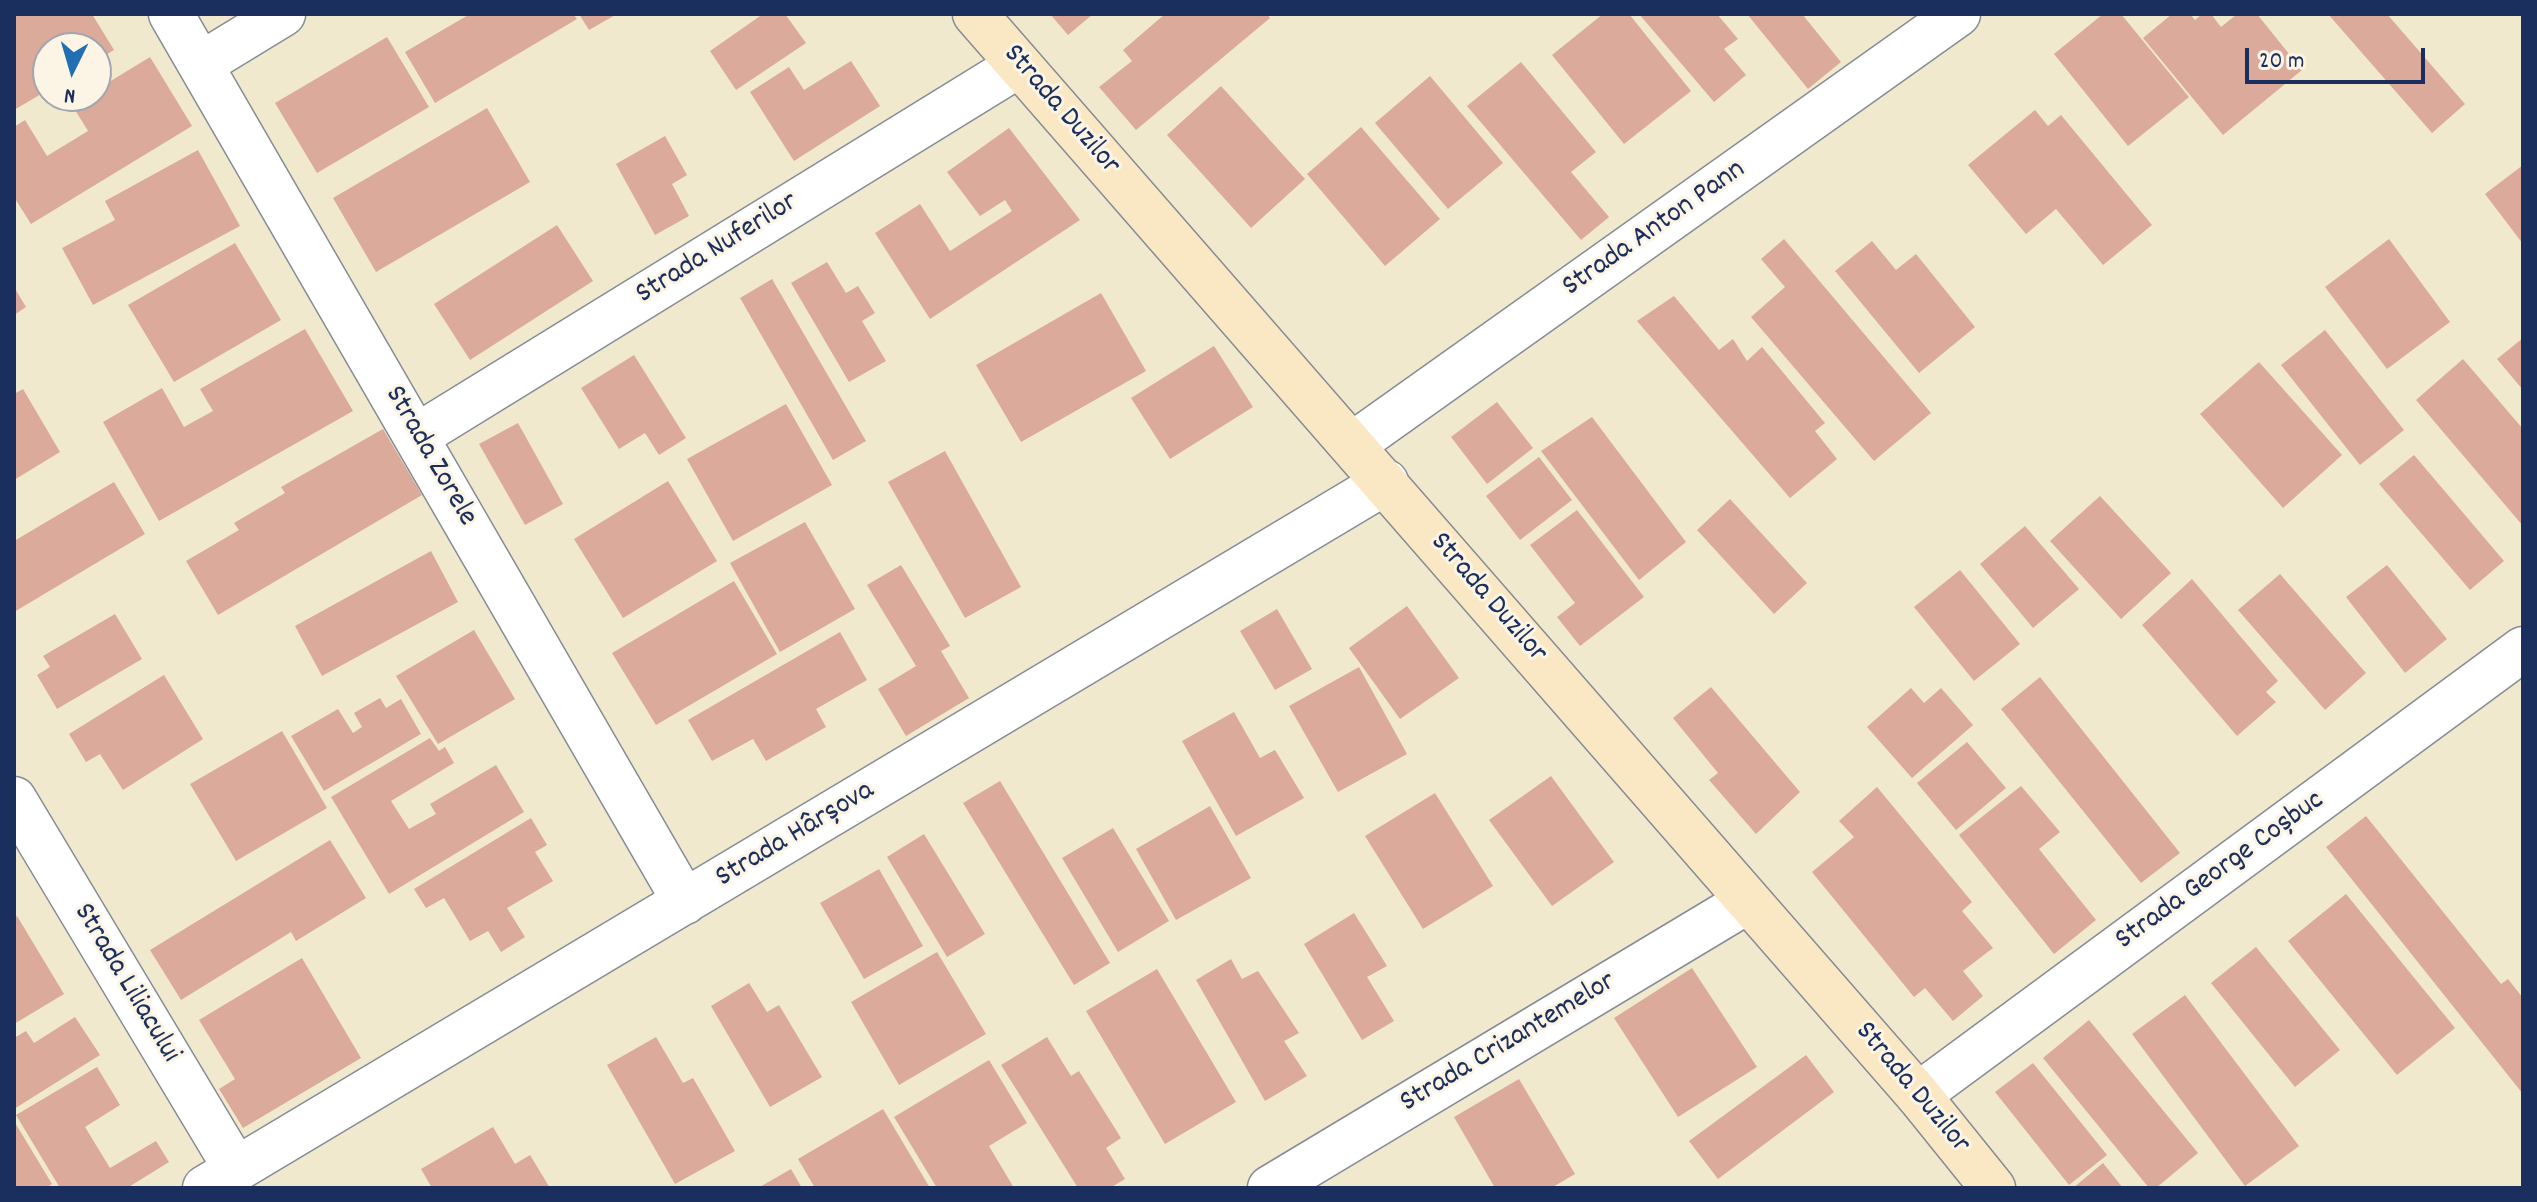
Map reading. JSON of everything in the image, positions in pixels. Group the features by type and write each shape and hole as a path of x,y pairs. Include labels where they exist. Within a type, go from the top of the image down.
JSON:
{"street":[{"name":"Strada Zorele","path":"171,14 685,902"},
{"path":"201,64 283,14"},
{"name":"Strada Duzilor","path":"975,14 1918,1095 1993,1188"},
{"name":"Strada Anton Pann","path":"1352,445 1958,14"},
{"name":"Strada Nuferilor","path":"417,436 1019,65"},
{"name":"Strada Hârșova","path":"220,1179 1386,482"},
{"name":"Strada George Coșbuc","path":"1918,1095 2523,649"},
{"name":"Strada Liliacului","path":"14,799 220,1179"},
{"name":"Strada Crizantemelor","path":"1270,1188 1748,901"}],"building":[{"path":"14,14 92,14 103,32 32,32 32,99 14,110"},
{"path":"470,14 573,14 577,19 435,103 405,52"},
{"path":"579,14 617,14 589,30"},
{"path":"763,14 785,14 806,43 736,90 710,51"},
{"path":"1050,14 1093,14 1068,35"},
{"path":"1165,14 1267,14 1270,18 1136,130 1099,87 1132,61 1123,50"},
{"path":"1603,14 1629,14 1691,91 1624,144 1552,55"},
{"path":"1639,14 1717,14 1738,39 1724,49 1746,75 1714,102"},
{"path":"1747,14 1802,14 1841,62 1808,89"},
{"path":"2103,14 2121,14 2189,97 2128,146 2054,54"},
{"path":"2172,14 2190,14 2195,20 2202,14 2211,14 2221,27 2237,14 2257,14 2302,70 2223,135 2143,38"},
{"path":"2328,14 2387,14 2465,104 2432,133"},
{"path":"387,37 429,107 317,173 275,103"},
{"path":"150,57 192,126 31,224 14,197 14,127 25,120 47,156 88,131 76,112 112,112 112,80"},
{"path":"851,61 880,106 794,161 750,92 789,67 804,90"},
{"path":"1521,62 1596,152 1571,172 1609,217 1581,240 1467,106"},
{"path":"1430,76 1503,163 1448,209 1375,123"},
{"path":"1221,86 1305,179 1251,228 1167,135"},
{"path":"487,108 530,182 376,272 333,198"},
{"path":"2035,110 2048,126 2061,115 2152,225 2103,265 2056,209 2026,234 1968,165"},
{"path":"1361,127 1440,219 1385,266 1307,174"},
{"path":"1009,128 1080,220 930,319 875,233 920,204 950,251 1012,211 1005,200 980,216 947,172"},
{"path":"665,136 687,175 672,184 689,216 655,235 616,164"},
{"path":"198,150 240,226 93,305 62,248 115,220 105,201"},
{"path":"2523,165 2523,244 2485,194"},
{"path":"557,225 593,281 470,360 434,304"},
{"path":"1784,239 1931,413 1874,461 1751,317 1785,287 1761,259"},
{"path":"2389,239 2450,322 2387,369 2325,287"},
{"path":"1872,241 1896,270 1916,254 1975,327 1919,373 1835,271"},
{"path":"235,243 281,320 174,382 128,305"},
{"path":"827,262 846,293 858,286 875,313 862,321 886,361 849,382 791,283"},
{"path":"772,279 866,441 833,460 740,298"},
{"path":"14,287 26,307 14,315"},
{"path":"1101,293 1146,371 1021,442 976,365"},
{"path":"1674,296 1719,350 1733,339 1747,361 1762,347 1825,423 1815,431 1837,459 1790,498 1637,321"},
{"path":"305,329 353,411 159,521 103,422 162,388 184,427 213,411 200,389"},
{"path":"2325,330 2404,430 2360,465 2281,365"},
{"path":"2523,338 2523,390 2497,359"},
{"path":"1214,346 1253,407 1170,459 1131,398"},
{"path":"634,355 686,438 659,455 645,433 619,449 581,388"},
{"path":"2463,359 2523,429 2523,526 2416,400"},
{"path":"2259,362 2342,455 2283,508 2200,414"},
{"path":"23,389 60,452 14,480 14,394"},
{"path":"1497,402 1533,448 1487,484 1451,437"},
{"path":"786,404 832,485 733,541 687,459"},
{"path":"1592,417 1686,542 1639,580 1541,451"},
{"path":"518,423 563,504 525,525 479,444"},
{"path":"383,429 422,495 218,615 186,561 239,530 234,523 285,493 281,487"},
{"path":"945,451 1021,587 965,618 888,482"},
{"path":"2414,455 2504,561 2470,590 2379,484"},
{"path":"1539,457 1572,500 1520,540 1486,496"},
{"path":"668,481 717,561 623,618 574,539"},
{"path":"114,482 145,534 14,612 14,541"},
{"path":"2100,496 2171,573 2121,619 2050,541"},
{"path":"1730,499 1807,583 1774,614 1697,530"},
{"path":"1577,510 1644,597 1580,646 1557,617 1575,603 1530,545"},
{"path":"805,522 855,609 780,652 730,563"},
{"path":"2025,526 2079,589 2033,628 1980,564"},
{"path":"431,551 458,602 322,676 295,626"},
{"path":"901,565 950,646 941,651 969,698 906,736 878,689 916,666 867,585"},
{"path":"2387,565 2447,639 2405,673 2346,597"},
{"path":"1960,570 2020,644 1974,681 1914,607"},
{"path":"2280,574 2366,673 2325,710 2238,610"},
{"path":"2192,579 2278,681 2266,692 2276,702 2237,736 2142,625"},
{"path":"734,581 777,654 656,725 612,653"},
{"path":"1407,606 1459,678 1400,719 1349,648"},
{"path":"1277,609 1312,669 1275,690 1240,631"},
{"path":"115,614 142,659 57,709 37,675 50,667 43,656"},
{"path":"474,630 515,699 438,744 396,676"},
{"path":"840,632 867,680 816,709 826,727 766,761 753,739 712,761 688,720"},
{"path":"1359,667 1407,754 1338,792 1289,706"},
{"path":"164,675 203,739 123,790 100,754 86,762 69,734"},
{"path":"2040,677 2180,853 2141,883 2001,709"},
{"path":"1711,687 1800,792 1756,834 1709,780 1718,773 1673,718"},
{"path":"1911,688 1924,703 1941,688 1973,725 1912,778 1867,727"},
{"path":"380,698 386,708 401,699 421,734 324,791 291,736 338,709 353,733 362,727 354,713"},
{"path":"1234,712 1260,758 1275,750 1304,798 1236,836 1182,741"},
{"path":"282,731 327,808 236,861 190,784"},
{"path":"430,738 439,751 445,747 454,763 391,801 409,829 436,814 430,804 496,765 524,812 389,894 331,797"},
{"path":"1967,742 2006,788 1956,830 1917,783"},
{"path":"1551,776 1614,862 1552,906 1489,820"},
{"path":"1000,781 1110,963 1074,985 963,803"},
{"path":"2021,786 2060,832 2039,849 2096,920 2054,954 1959,835"},
{"path":"1877,787 1972,902 1962,911 1993,948 1963,971 1983,996 1953,1021 1925,988 1914,997 1812,872 1854,837 1839,821"},
{"path":"1435,793 1493,886 1423,929 1365,836"},
{"path":"1210,806 1251,878 1176,920 1136,849"},
{"path":"2366,816 2501,984 2508,979 2523,998 2523,1094 2326,847"},
{"path":"531,818 547,845 535,852 553,881 507,908 525,937 501,952 488,931 470,941 444,898 426,908 414,889"},
{"path":"1113,828 1169,921 1118,952 1062,858"},
{"path":"924,834 985,934 947,957 887,857"},
{"path":"330,840 366,898 296,941 291,932 181,1000 150,950"},
{"path":"879,869 923,946 864,979 820,903"},
{"path":"2346,894 2455,1028 2397,1075 2288,941"},
{"path":"1354,913 1387,966 1367,977 1394,1021 1362,1040 1304,944"},
{"path":"17,916 64,994 14,1024 14,918"},
{"path":"2256,947 2340,1050 2295,1087 2211,983"},
{"path":"937,952 986,1034 899,1085 851,1002"},
{"path":"302,958 361,1058 243,1128 219,1089 235,1079 199,1020"},
{"path":"1231,959 1242,979 1258,971 1299,1033 1284,1041 1307,1076 1265,1101 1196,980"},
{"path":"1692,968 1757,1067 1678,1117 1614,1018"},
{"path":"1157,969 1236,1102 1165,1144 1086,1011"},
{"path":"749,983 767,1012 779,1005 822,1077 770,1107 711,1006"},
{"path":"2185,995 2299,1146 2245,1186 2132,1034"},
{"path":"75,1017 100,1055 14,1109 14,1038 26,1031 34,1043"},
{"path":"2089,1020 2198,1153 2156,1188 2149,1188 2043,1058"},
{"path":"656,1037 683,1083 693,1078 735,1151 675,1184 607,1065"},
{"path":"1047,1037 1071,1076 1079,1071 1121,1138 1106,1148 1125,1179 1110,1188 1078,1188 1001,1065"},
{"path":"1806,1055 1834,1092 1718,1179 1689,1141"},
{"path":"989,1060 1027,1123 989,1146 1014,1188 937,1188 894,1117"},
{"path":"2033,1063 2107,1155 2069,1185 1995,1092"},
{"path":"97,1067 120,1105 85,1127 110,1168 156,1141 169,1162 127,1188 60,1188 16,1115"},
{"path":"1519,1079 1575,1174 1551,1188 1495,1188 1454,1117"},
{"path":"883,1109 930,1188 815,1188 798,1159"},
{"path":"14,1121 52,1184 46,1188 14,1188"},
{"path":"493,1127 515,1164 530,1155 550,1188 432,1188 421,1169"},
{"path":"2103,1163 2123,1188 2073,1188"},
{"path":"791,1169 802,1188 758,1188"}]}
